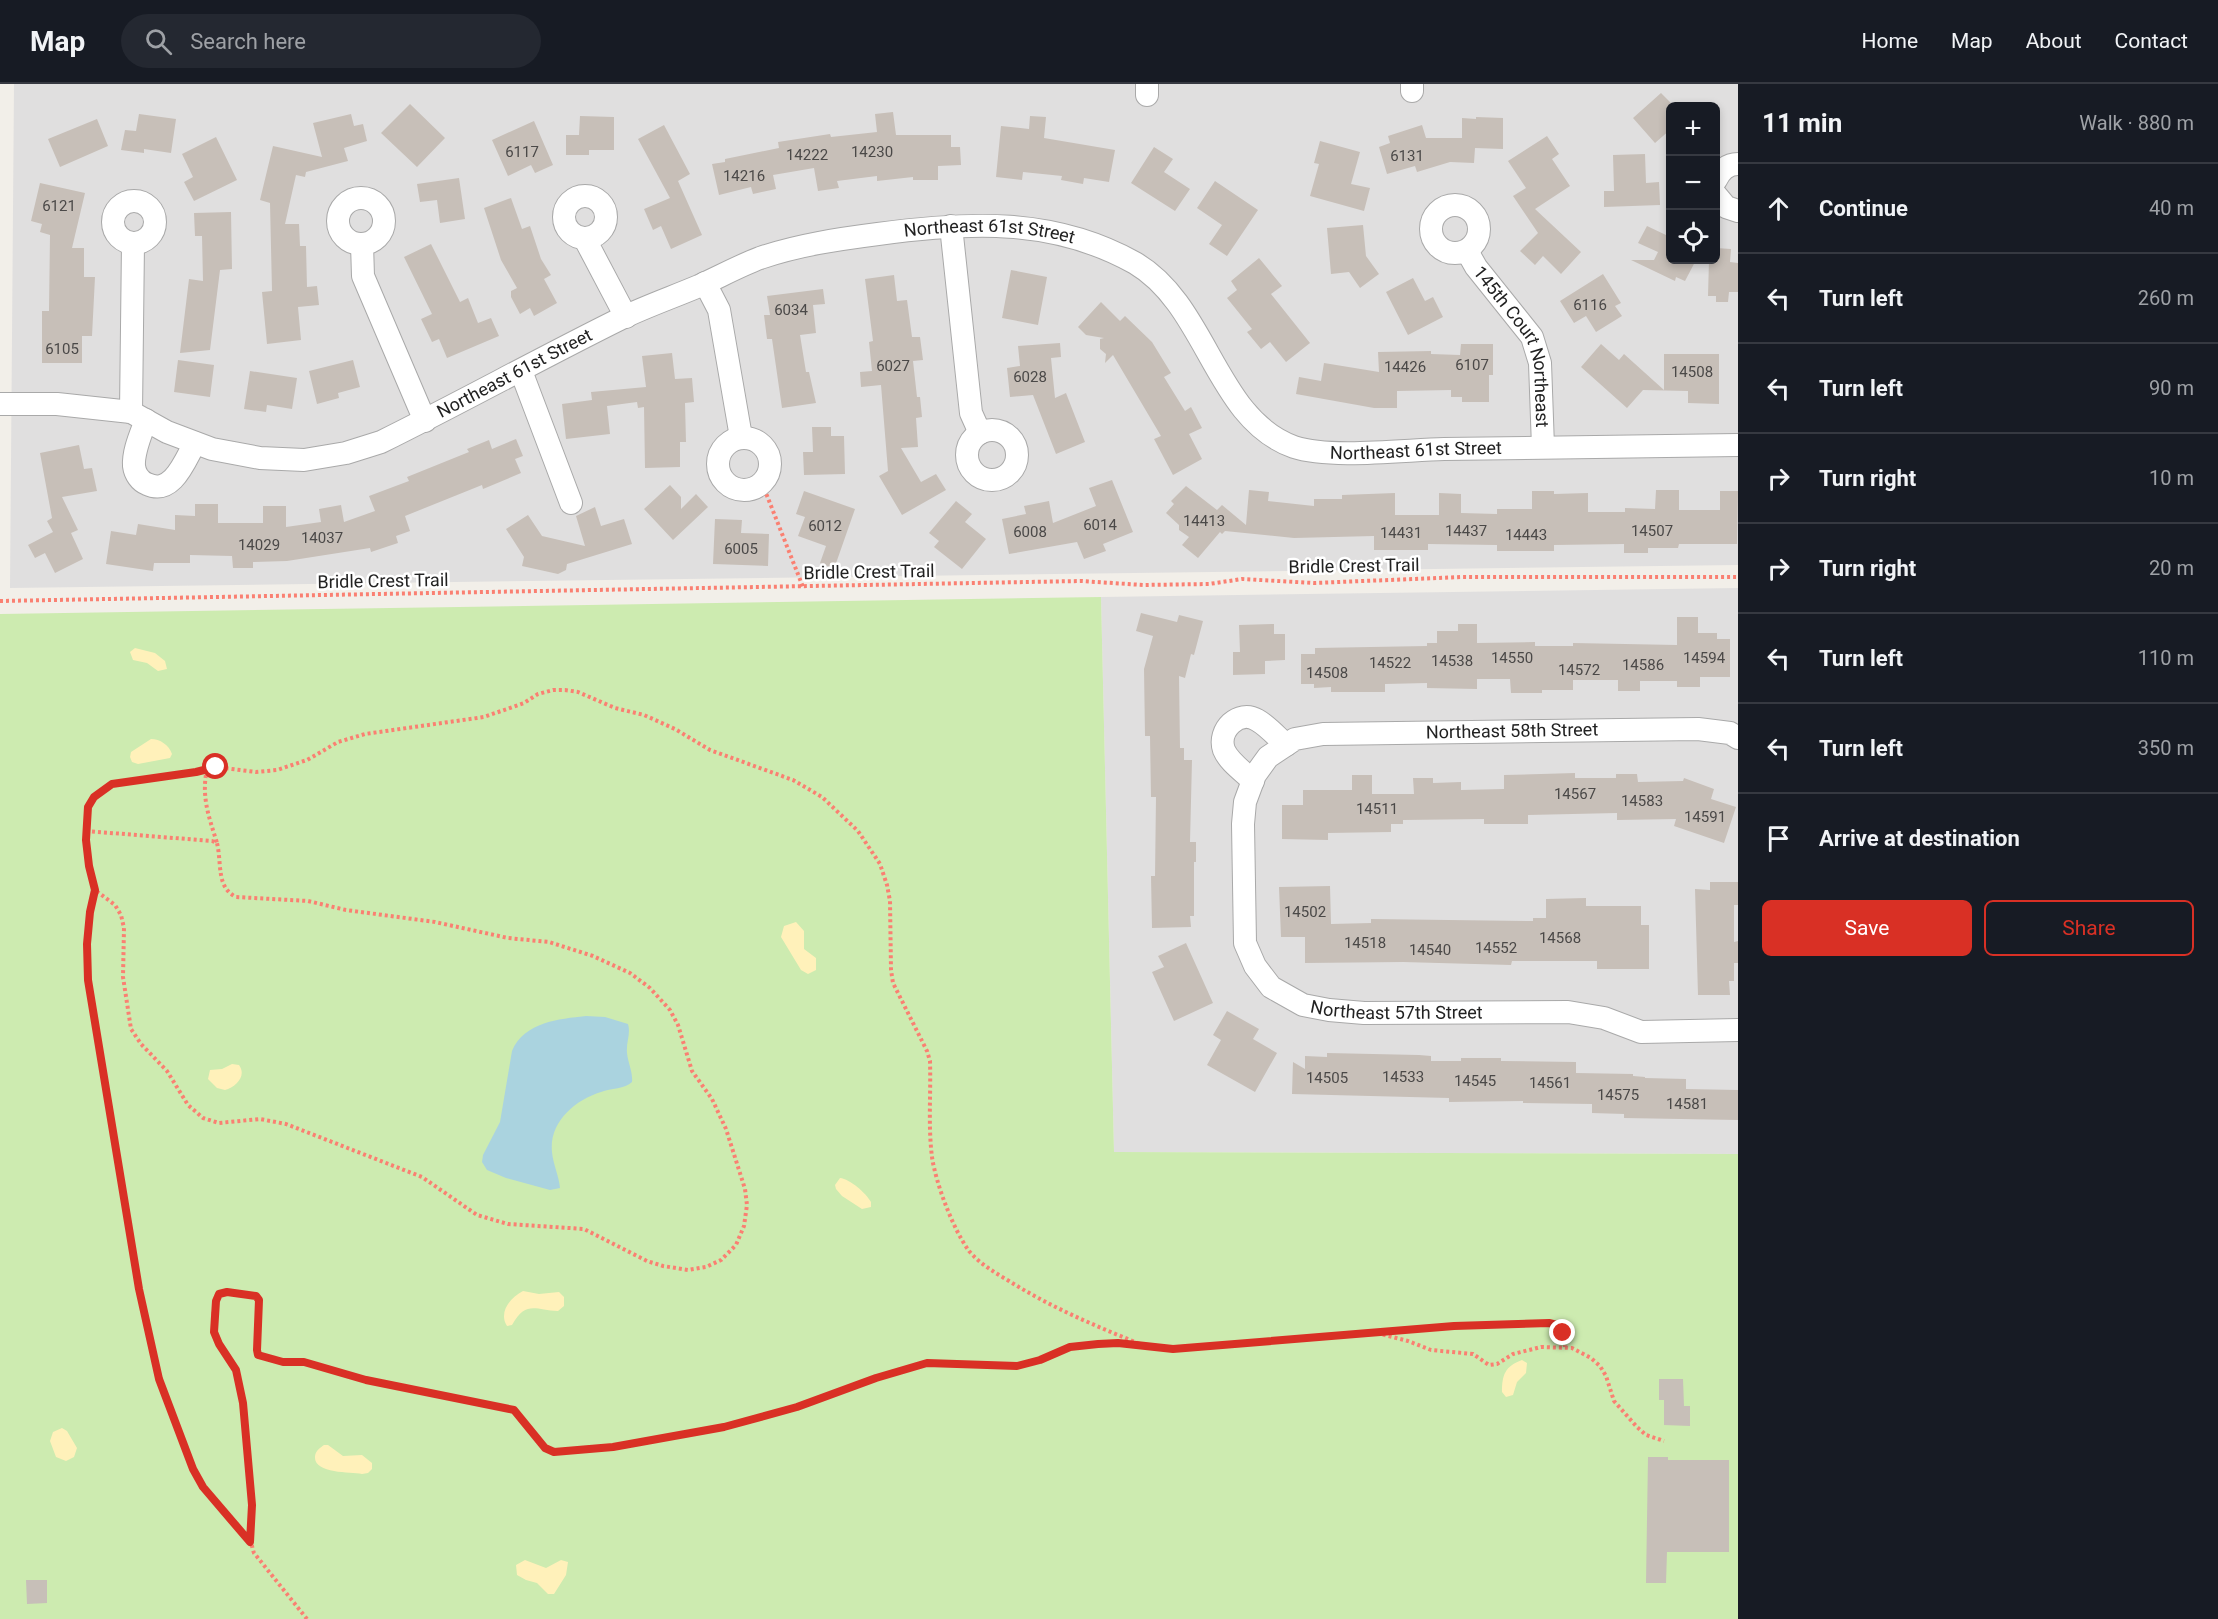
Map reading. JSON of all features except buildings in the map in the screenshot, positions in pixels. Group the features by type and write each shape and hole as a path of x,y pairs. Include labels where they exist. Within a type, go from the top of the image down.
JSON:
{"street":[{"path":"1720,172 1726,167 1738,164"},
{"path":"1720,200 1726,207 1738,211"},
{"name":"Northeast 61st Street","path":"0,404 57,404 138,416 167,432 212,449 260,458 304,460 345,453 381,442 626,316 760,258 827,240 951,226 998,225 1038,230 1096,244 1138,265 1167,288 1188,318 1245,413 1266,432 1296,448 1337,453 1543,447 1738,445"},
{"path":"951,226 971,413 980,433"},
{"path":"587,238 587,243 626,316"},
{"path":"133,243 138,416 134,463 138,477 149,485 162,486 174,479 195,443"},
{"path":"362,244 363,276 424,421"},
{"name":"145th Court Northeast","path":"1467,250 1476,267 1532,337 1540,363 1543,447"},
{"path":"705,283 719,310 741,437"},
{"path":"521,371 572,503"},
{"path":"741,437 757,441 768,453 770,469 762,483 746,490 736,489 722,478 718,470 720,452 726,444 741,437"},
{"path":"1253,781 1224,751 1224,734 1227,727 1238,719 1258,720 1277,751"},
{"name":"Northeast 58th Street","path":"1277,751 1295,739 1323,734 1358,733 1698,729 1730,733 1738,738"},
{"name":"Northeast 57th Street","path":"1277,751 1253,781 1245,802 1243,824 1245,943 1255,966 1271,987 1303,1005 1329,1010 1364,1013 1568,1012 1604,1018 1641,1032 1738,1030"}],"path":[{"path":"762,483 803,587"},
{"name":"Bridle Crest Trail","path":"0,601 1081,581 1143,585 1209,584 1242,579 1314,583 1463,577 1738,577"},
{"path":"307,1619 254,1553 250,1542 203,1487 193,1469 159,1379 139,1289 91,1005 87,944 95,890 89,866 88,807 94,797 112,784 226,767 256,772 277,770 307,760 338,742 365,734 484,717 524,703 538,694 554,690 578,692 615,708 644,715 675,729 710,750 793,780 822,797 858,831 880,864 888,885 893,983 930,1061 932,1158 958,1234 984,1266 1033,1296 1082,1321 1145,1346"},
{"path":"95,890 115,905 121,915 124,928 123,977 131,1029 141,1044 167,1071 188,1105 202,1118 219,1123 260,1119 286,1124 422,1177 461,1205 484,1217 508,1224 584,1229 650,1262 663,1266 688,1270 706,1267 721,1260 736,1245 744,1226 747,1204 732,1144 712,1099 692,1071 678,1026 670,1010 650,988 630,973 612,964 572,948 549,942 508,938 435,922 345,910 308,901 236,897 223,887 217,843 204,801 204,781 207,769"},
{"path":"87,831 201,839 217,843"},
{"path":"250,1542 252,1495 243,1403 236,1370 214,1332 216,1301 219,1294 227,1292 256,1296 259,1300 257,1350 258,1355 265,1359 304,1362 366,1380 514,1410 545,1448 554,1452 613,1447 724,1427 797,1407 876,1378 927,1363 1017,1366 1040,1360 1070,1347 1118,1343 1173,1349 1454,1326 1549,1323 1555,1324 1562,1330 1565,1347"},
{"path":"1374,1332 1431,1350 1473,1354 1489,1365 1497,1364 1521,1351 1541,1347 1565,1347 1591,1358 1606,1376 1617,1404 1646,1435 1664,1441"}],"shaded area":[{"path":"14,84 1738,84 1738,565 10,588"},
{"path":"1738,588 1738,1154 1114,1152 1101,597"}],"green space":[{"path":"1101,597 1114,1152 1738,1154 1738,1619 0,1619 0,614"}],"sand":[{"path":"135,648 155,653 165,661 167,669 158,671 147,663 133,660 130,652"},
{"path":"151,739 166,745 172,754 170,758 138,764 132,762 131,752"},
{"path":"796,922 804,931 804,949 816,958 816,970 808,974 801,970 781,937 784,926"},
{"path":"232,1064 239,1065 242,1073 233,1086 225,1090 217,1088 208,1079 210,1070 222,1069"},
{"path":"840,1178 862,1191 869,1198 871,1207 862,1209 842,1196 835,1185"},
{"path":"523,1291 539,1294 559,1292 564,1297 564,1306 558,1311 527,1309 517,1317 512,1325 507,1326 505,1310 514,1297"},
{"path":"1522,1360 1527,1363 1526,1373 1517,1382 1513,1395 1506,1397 1502,1392 1504,1376 1508,1368"},
{"path":"62,1428 67,1431 77,1448 74,1457 66,1461 56,1457 50,1441 53,1432"},
{"path":"324,1445 328,1445 343,1456 362,1455 372,1463 372,1469 362,1474 333,1471 320,1466 315,1456"},
{"path":"525,1560 546,1568 561,1560 568,1562 566,1575 554,1594 548,1594 537,1583 517,1575 516,1565"}],"water":[{"path":"586,1016 605,1017 628,1024 627,1053 632,1082 626,1086 591,1096 573,1107 559,1122 552,1141 552,1152 560,1188 550,1190 506,1178 487,1170 482,1162 483,1155 500,1122 512,1051 518,1041 525,1034 543,1024"}],"route":[{"path":"216,767 112,784 94,797 88,807 86,840 95,890 87,944 88,980 139,1289 159,1379 174,1423 203,1487 250,1542 251,1486 240,1383 236,1370 214,1332 216,1301 219,1294 227,1292 256,1296 259,1300 257,1350 258,1355 265,1359 304,1362 366,1380 514,1410 545,1448 554,1452 613,1447 724,1427 797,1407 913,1365 927,1363 1017,1366 1040,1360 1070,1347 1098,1344 1118,1343 1173,1349 1454,1326 1549,1323 1557,1325 1563,1333"}]}
